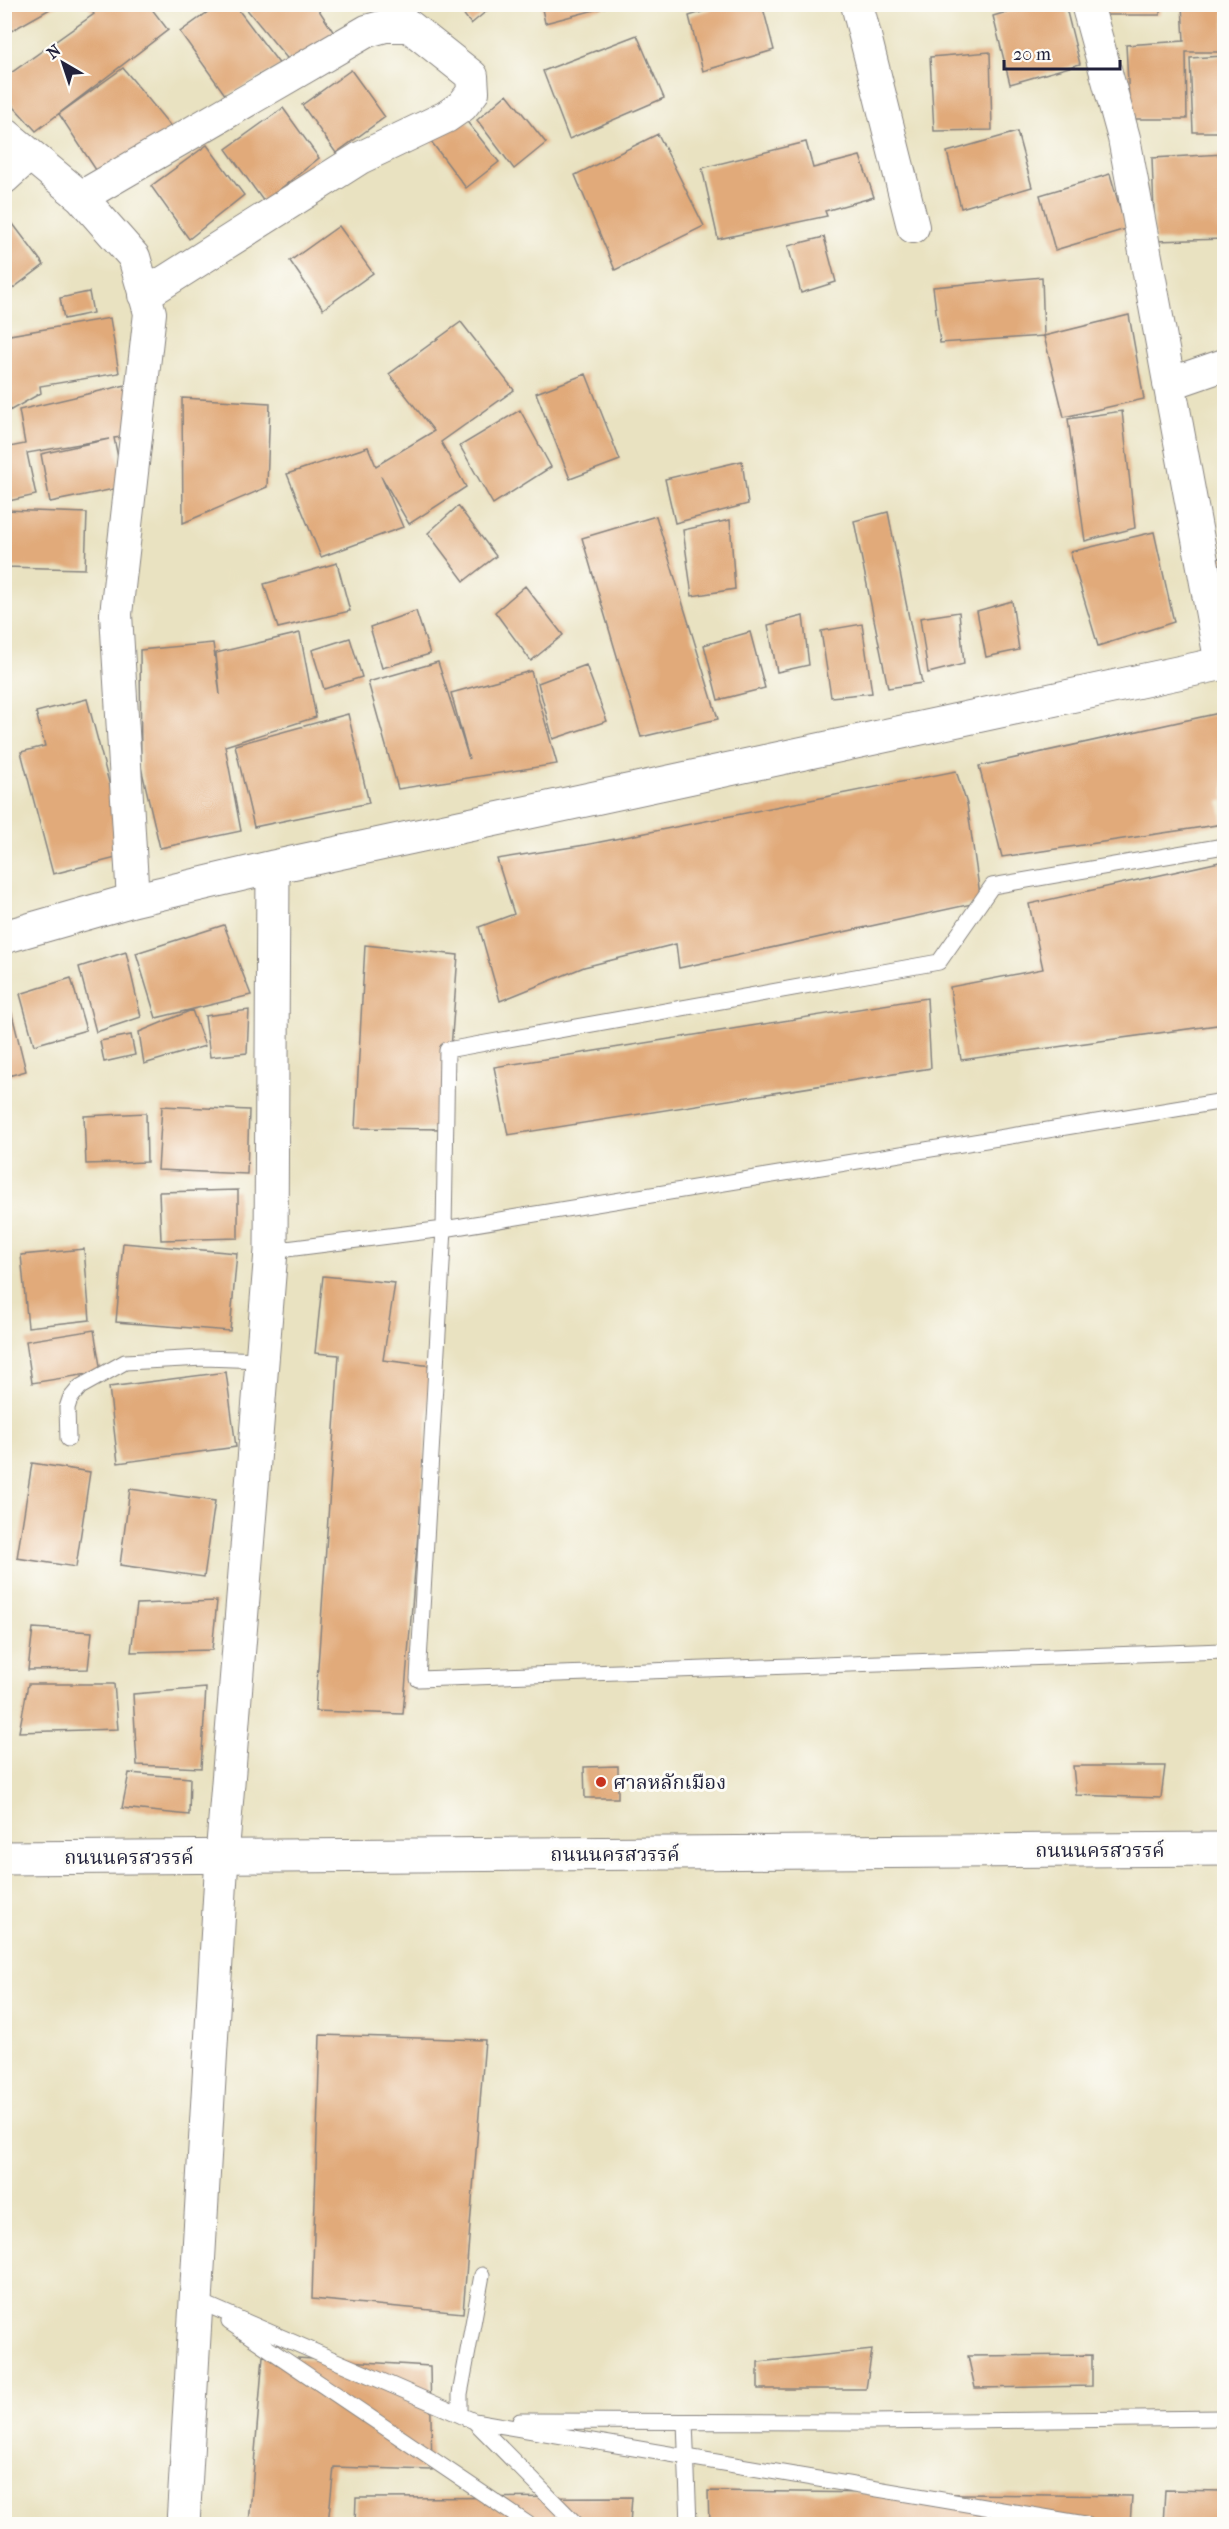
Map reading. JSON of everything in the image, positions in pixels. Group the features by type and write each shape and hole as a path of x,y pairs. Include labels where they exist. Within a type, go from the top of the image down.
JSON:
{"street":[{"path":"857,4 914,228"},
{"path":"4,937 133,900 273,867 1223,664 1124,138 1087,4"},
{"path":"81,197 367,31 385,26 409,26 472,76 473,92 462,106 446,117 360,158 144,295"},
{"path":"4,133 81,197 134,257 150,313 116,614 133,900"},
{"path":"4,178 29,155"},
{"path":"1169,384 1224,365"},
{"path":"183,2524 222,1857 271,1251 273,867"},
{"name":"ถนนนครสวรรค์","path":"4,1858 1224,1849"}],"lane":[{"path":"1224,846 992,886 939,962 447,1050 444,1229 418,1679 1224,1651"},
{"path":"271,1251 444,1229 1224,1101"},
{"path":"68,1439 67,1408 70,1399 80,1387 126,1362 204,1358 262,1360"},
{"path":"482,2275 460,2394 460,2415 474,2421 1085,2524"},
{"path":"196,2300 474,2421 576,2524"},
{"path":"196,2300 528,2524"},
{"path":"474,2421 868,2422 1224,2418"},
{"path":"685,2422 689,2524"}],"building":[{"path":"15,4 59,4 4,35 4,12"},
{"path":"87,4 148,4 168,30 36,131 4,96 4,78 94,14"},
{"path":"219,4 234,4 281,66 226,96 180,32"},
{"path":"247,4 315,4 334,33 291,63 244,6"},
{"path":"456,4 495,4 471,24"},
{"path":"541,4 614,4 614,5 545,23"},
{"path":"727,4 762,4 774,50 703,71 689,16"},
{"path":"1034,4 1065,4 1080,64 1010,84 993,16"},
{"path":"1101,4 1160,4 1160,15 1101,15"},
{"path":"1182,5 1224,5 1224,52 1186,52 1187,119 1130,119 1126,45 1184,41"},
{"path":"637,35 664,98 569,139 543,71"},
{"path":"990,52 992,130 934,131 930,57"},
{"path":"1224,56 1224,132 1193,132 1190,58"},
{"path":"123,68 173,129 98,173 59,114"},
{"path":"351,70 385,117 336,153 302,105"},
{"path":"507,94 546,143 514,169 477,120"},
{"path":"283,108 319,158 264,202 226,149"},
{"path":"461,114 499,162 466,188 430,140"},
{"path":"1017,132 1032,187 961,208 947,152"},
{"path":"658,134 704,226 615,270 575,175"},
{"path":"806,142 813,168 860,156 874,197 825,211 827,216 718,239 702,168"},
{"path":"207,145 244,195 189,239 151,186"},
{"path":"1224,154 1224,239 1155,241 1152,158"},
{"path":"1110,174 1126,229 1055,250 1040,195"},
{"path":"7,216 44,265 4,295 4,218"},
{"path":"339,226 373,273 323,309 290,261"},
{"path":"824,237 836,282 801,293 788,246"},
{"path":"1042,277 1044,336 940,343 933,287"},
{"path":"89,292 93,313 64,319 60,298"},
{"path":"1129,315 1144,399 1064,417 1044,336"},
{"path":"110,318 119,373 40,386 41,393 4,414 4,336"},
{"path":"461,322 514,390 441,442 466,487 409,524 381,476 403,527 321,557 287,474 368,447 376,466 434,431 389,374"},
{"path":"586,374 620,460 570,479 536,393"},
{"path":"130,384 131,436 114,438 124,487 50,502 41,454 109,439 27,453 36,495 4,502 4,448 25,444 19,410"},
{"path":"182,398 270,403 267,487 183,523"},
{"path":"520,410 551,467 493,504 460,446"},
{"path":"1122,411 1135,528 1085,541 1068,419"},
{"path":"742,461 748,504 675,523 665,479"},
{"path":"458,506 496,556 464,581 428,533"},
{"path":"4,510 87,513 85,569 4,567"},
{"path":"888,512 922,683 888,688 854,521"},
{"path":"656,516 718,719 641,737 582,538"},
{"path":"730,520 735,589 692,596 683,530"},
{"path":"1154,532 1174,622 1098,646 1070,552"},
{"path":"1224,557 1224,620 1207,560"},
{"path":"337,563 350,611 278,628 264,584"},
{"path":"525,586 563,635 531,661 495,612"},
{"path":"1012,601 1019,650 986,657 977,611"},
{"path":"416,611 430,654 382,668 370,627"},
{"path":"959,612 964,664 928,673 920,618"},
{"path":"803,616 809,665 777,672 768,625"},
{"path":"862,624 872,693 831,697 821,631"},
{"path":"750,632 765,688 718,700 704,645"},
{"path":"300,633 316,717 225,746 241,831 160,848 141,767 140,650 213,643 220,695 216,653"},
{"path":"350,638 362,677 324,689 312,650"},
{"path":"438,662 469,759 451,693 531,671 557,764 398,789 368,682"},
{"path":"586,665 607,721 553,739 538,683"},
{"path":"87,699 128,855 53,874 21,752 45,746 36,712"},
{"path":"1224,712 1224,800 1219,802 1223,824 1002,857 979,766"},
{"path":"348,714 369,803 254,827 235,745"},
{"path":"956,771 967,804 981,902 679,968 676,944 584,967 500,1001 479,927 514,914 497,859 585,845"},
{"path":"1224,861 1224,1024 961,1060 950,987 1043,969 1029,904"},
{"path":"224,925 251,995 156,1018 136,953"},
{"path":"365,945 458,955 445,1129 355,1128"},
{"path":"126,952 141,1017 96,1032 79,967"},
{"path":"71,978 86,1030 34,1045 20,994"},
{"path":"7,994 26,1071 5,1077 5,995"},
{"path":"927,998 931,1068 508,1135 494,1067"},
{"path":"192,1010 205,1046 144,1064 139,1032"},
{"path":"249,1010 247,1053 210,1057 205,1016"},
{"path":"131,1035 135,1055 104,1062 100,1041"},
{"path":"162,1106 249,1110 247,1174 158,1170"},
{"path":"146,1113 147,1162 86,1164 84,1116"},
{"path":"238,1190 238,1238 161,1240 159,1192"},
{"path":"123,1243 237,1253 230,1331 116,1322"},
{"path":"84,1249 90,1320 28,1327 21,1255"},
{"path":"323,1276 395,1283 383,1360 432,1366 403,1714 315,1711 339,1355 315,1353"},
{"path":"94,1330 101,1372 32,1383 26,1341"},
{"path":"226,1372 236,1447 118,1463 109,1387"},
{"path":"32,1463 90,1472 76,1567 17,1558"},
{"path":"130,1489 215,1501 204,1577 120,1565"},
{"path":"217,1601 212,1650 131,1652 137,1604"},
{"path":"33,1628 92,1632 88,1669 28,1670"},
{"path":"28,1684 114,1684 118,1729 19,1732"},
{"path":"206,1688 201,1768 137,1765 133,1694"},
{"name":"ศาลหลักเมือง","path":"618,1766 618,1798 585,1798 584,1767"},
{"path":"1073,1766 1165,1766 1161,1798 1076,1795"},
{"path":"129,1773 190,1778 189,1815 122,1808"},
{"path":"320,2035 485,2040 463,2313 312,2299"},
{"path":"872,2350 866,2389 758,2389 758,2362"},
{"path":"1092,2355 1092,2386 975,2388 968,2356"},
{"path":"263,2356 430,2366 432,2470 334,2467 328,2524 249,2524"},
{"path":"1165,2490 1224,2491 1224,2524 1163,2524"},
{"path":"708,2491 1132,2496 1130,2524 709,2524"},
{"path":"632,2497 630,2524 355,2524 356,2498"}],"place":[{"name":"ศาลหลักเมือง","path":"601,1782"}]}
